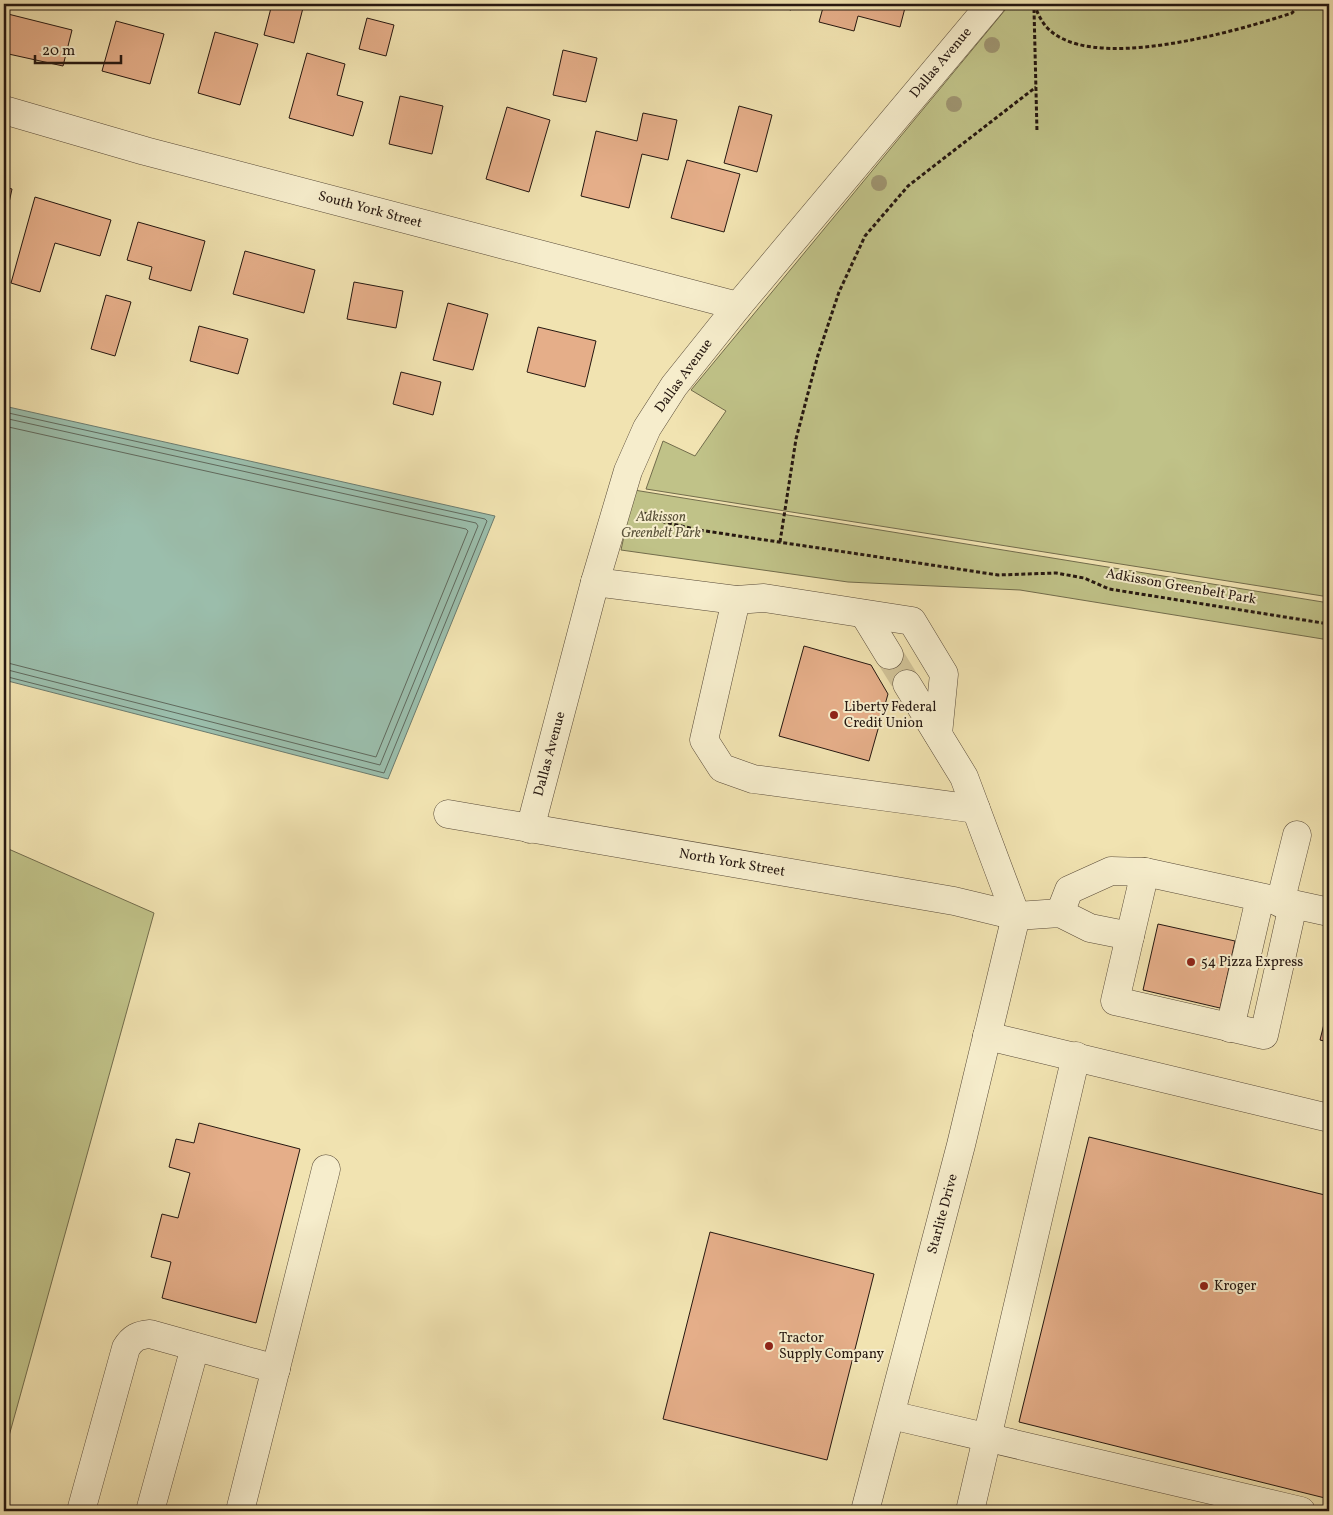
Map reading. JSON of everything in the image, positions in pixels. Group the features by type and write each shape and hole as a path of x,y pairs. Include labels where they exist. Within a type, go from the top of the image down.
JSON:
{"street":[{"name":"Dallas Avenue","path":"530,829 595,582 628,471 647,428 674,386 738,306 991,4"},
{"name":"South York Street","path":"4,110 145,151 738,306"},
{"path":"595,582 736,600 764,598 912,621 944,674 938,734"},
{"path":"736,600 704,740 722,768 753,779 976,809"},
{"path":"864,614 889,654"},
{"path":"907,684 964,777 1016,916"},
{"name":"North York Street","path":"448,814 954,901 1016,916 1060,913"},
{"path":"1145,872 1115,1001 1264,1035 1278,902 1297,834"},
{"path":"1130,936 1090,928 1060,913 1069,890 1111,870 1145,872 1329,912"},
{"name":"Starlite Drive","path":"865,1511 891,1415 1016,916"},
{"path":"987,1036 1329,1118"},
{"path":"970,1511 1076,1056"},
{"path":"240,1511 326,1169"},
{"path":"81,1511 126,1348 130,1340 139,1335 150,1334 276,1369"},
{"path":"150,1511 195,1347"},
{"path":"891,1415 1301,1511"}],"path":[{"path":"1035,5 1048,28 1057,35 1079,45 1107,48 1159,45 1224,33 1292,13 1300,4"},
{"path":"1035,5 1037,132"},
{"path":"780,542 796,439 818,355 839,292 865,236 908,186 1036,87"},
{"name":"Adkisson Greenbelt Park","path":"617,507 652,515 664,522 699,530 998,575 1056,573 1084,578 1109,589 1329,624"}],"green space":[{"path":"1010,4 1329,4 1329,597 646,489 663,441 695,456 726,411 691,390"},
{"name":"Adkisson Greenbelt Park","path":"634,490 1329,603 1329,640 1020,590 848,582 621,550"},
{"path":"4,847 154,913 4,1454"}],"water":[{"path":"4,406 495,516 388,779 4,680"}],"building":[{"path":"272,4 304,4 294,43 264,35"},
{"path":"769,4 793,4 791,10"},
{"path":"824,4 906,4 900,27 858,16 854,31 819,22"},
{"path":"4,13 72,30 63,66 4,53"},
{"path":"367,18 394,25 386,56 359,49"},
{"path":"116,21 164,34 150,84 102,71"},
{"path":"215,32 258,44 240,105 198,93"},
{"path":"563,50 597,58 586,102 553,95"},
{"path":"307,53 345,64 337,95 363,102 353,136 289,118"},
{"path":"400,96 443,106 432,154 389,144"},
{"path":"739,106 772,115 757,172 724,163"},
{"path":"507,107 550,120 529,192 486,179"},
{"path":"643,113 677,120 668,160 642,154 629,208 581,196 596,131 637,141"},
{"path":"687,160 740,174 724,232 671,218"},
{"path":"4,187 12,189 4,226"},
{"path":"35,197 111,220 100,256 55,243 40,292 11,283"},
{"path":"138,222 205,241 191,291 149,279 152,267 127,260"},
{"path":"245,251 315,270 304,313 233,294"},
{"path":"354,282 403,291 396,328 347,319"},
{"path":"106,295 131,302 115,356 91,349"},
{"path":"448,303 488,314 473,370 433,360"},
{"path":"199,326 248,339 238,374 190,361"},
{"path":"538,327 596,341 585,387 527,372"},
{"path":"401,372 441,382 433,415 393,404"},
{"name":"Liberty Federal Credit Union","path":"804,646 871,665 888,694 869,761 779,736"},
{"path":"1158,924 1235,941 1220,1008 1143,990"},
{"path":"1329,1004 1329,1042 1320,1040"},
{"path":"199,1123 300,1149 256,1323 162,1298 171,1262 151,1257 162,1214 178,1218 190,1173 169,1167 176,1139 194,1143"},
{"path":"1089,1137 1329,1196 1329,1499 1019,1422"},
{"name":"Tractor Supply Company","path":"710,1232 874,1274 827,1460 663,1419"}],"tunnel":[{"path":"889,655 907,684"}],"place":[{"name":"Liberty Federal Credit Union","path":"834,715"},
{"name":"54 Pizza Express","path":"1191,962"},
{"name":"Kroger","path":"1204,1286"},
{"name":"Tractor Supply Company","path":"769,1346"}]}
